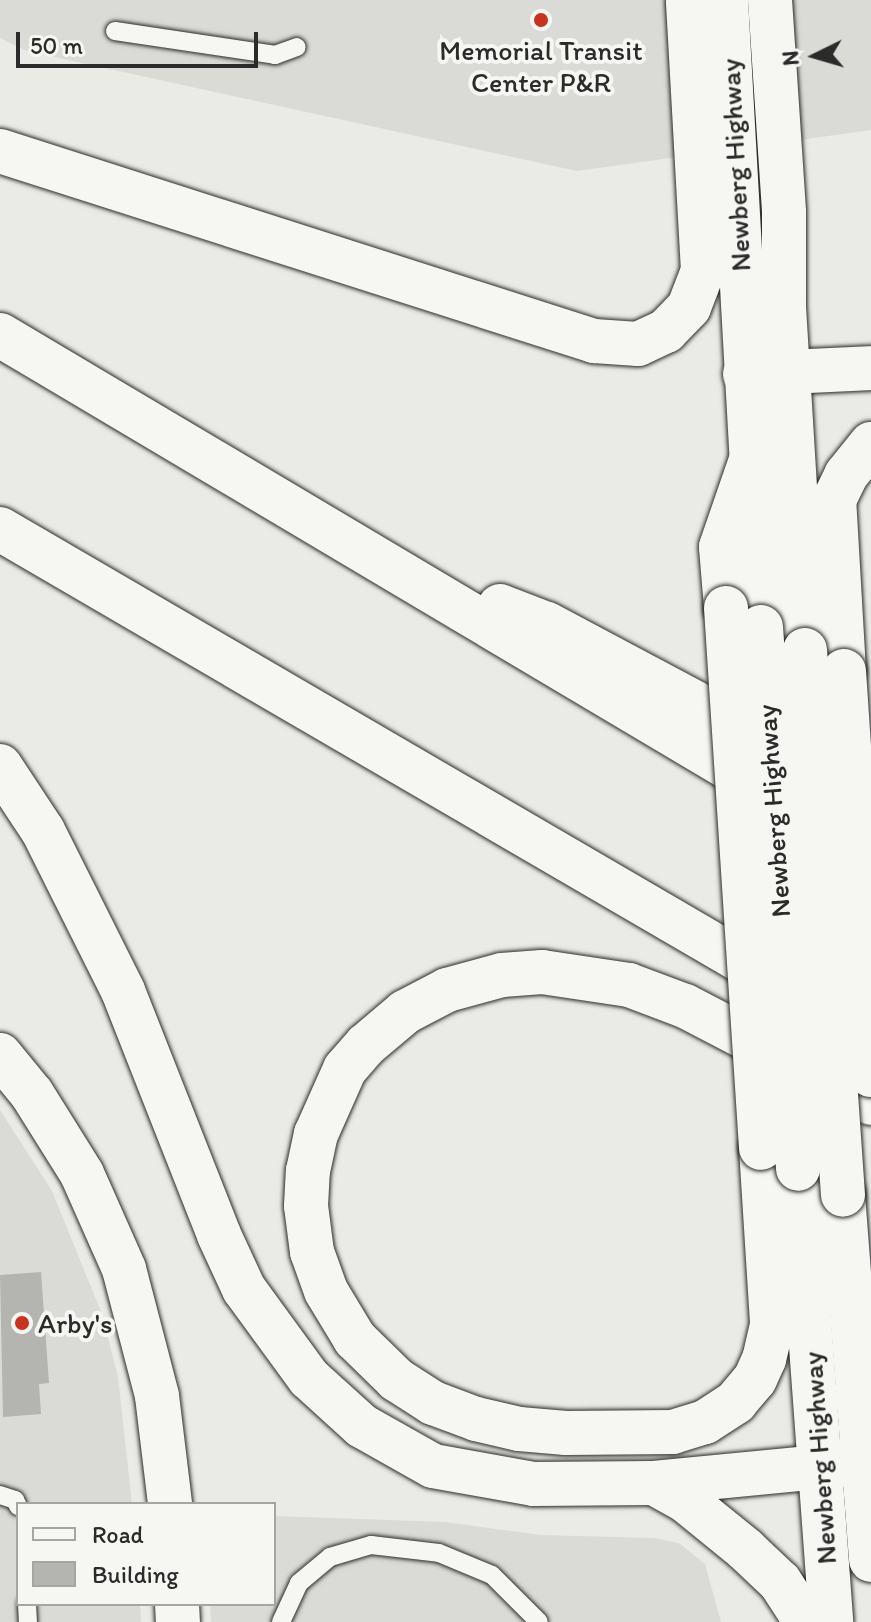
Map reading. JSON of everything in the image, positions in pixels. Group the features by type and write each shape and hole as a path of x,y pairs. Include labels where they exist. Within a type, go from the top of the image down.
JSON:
{"main road":[{"path":"0,151 594,341 638,344 666,331 689,307 703,271 688,0"},
{"name":"Newberg Highway","path":"726,0 750,463 721,547 743,618 779,1158 840,1466 871,1560"},
{"name":"Newberg Highway","path":"770,0 784,213 784,307 805,650 843,1195 864,1383 840,1466 831,1622"},
{"path":"0,335 871,853"},
{"path":"745,374 871,368"},
{"path":"871,444 846,475 834,500 871,1075"},
{"path":"0,529 871,1036"},
{"path":"382,561 547,624 871,797"},
{"path":"0,766 43,831 123,991 219,1235 244,1289 309,1378 362,1426 433,1466 534,1484 654,1483 840,1466"},
{"path":"779,1158 772,1325 764,1359 755,1379 736,1402 705,1422 673,1432 566,1433 519,1429 476,1419 433,1403 397,1380 355,1339 326,1291 312,1252 306,1206 308,1171 316,1134 345,1069 405,1012 447,990 488,979 542,972 629,985 685,1006 871,1103"},
{"path":"0,1055 32,1094 82,1174 124,1269 157,1396 170,1502"},
{"path":"654,1483 686,1501 745,1549 780,1582 806,1622"}],"lane":[{"path":"115,31 275,55 297,47"},
{"path":"281,1622 299,1583 330,1557 371,1545 439,1553 492,1575 539,1622"}],"shaded area":[{"path":"0,0 871,0 871,130 577,171 27,51 0,38"},
{"path":"0,1110 52,1191 102,1314 118,1377 132,1502 16,1502 16,1606 140,1606 141,1622 0,1622"},
{"path":"276,1516 445,1522 540,1535 654,1538 679,1543 705,1564 721,1622 211,1622 210,1606 276,1606"}],"building":[{"name":"Arby's","path":"41,1272 49,1383 39,1384 41,1414 3,1417 0,1275"}],"place":[{"name":"Memorial Transit Center P&R","path":"541,20"},
{"name":"Arby's","path":"22,1323"}]}
